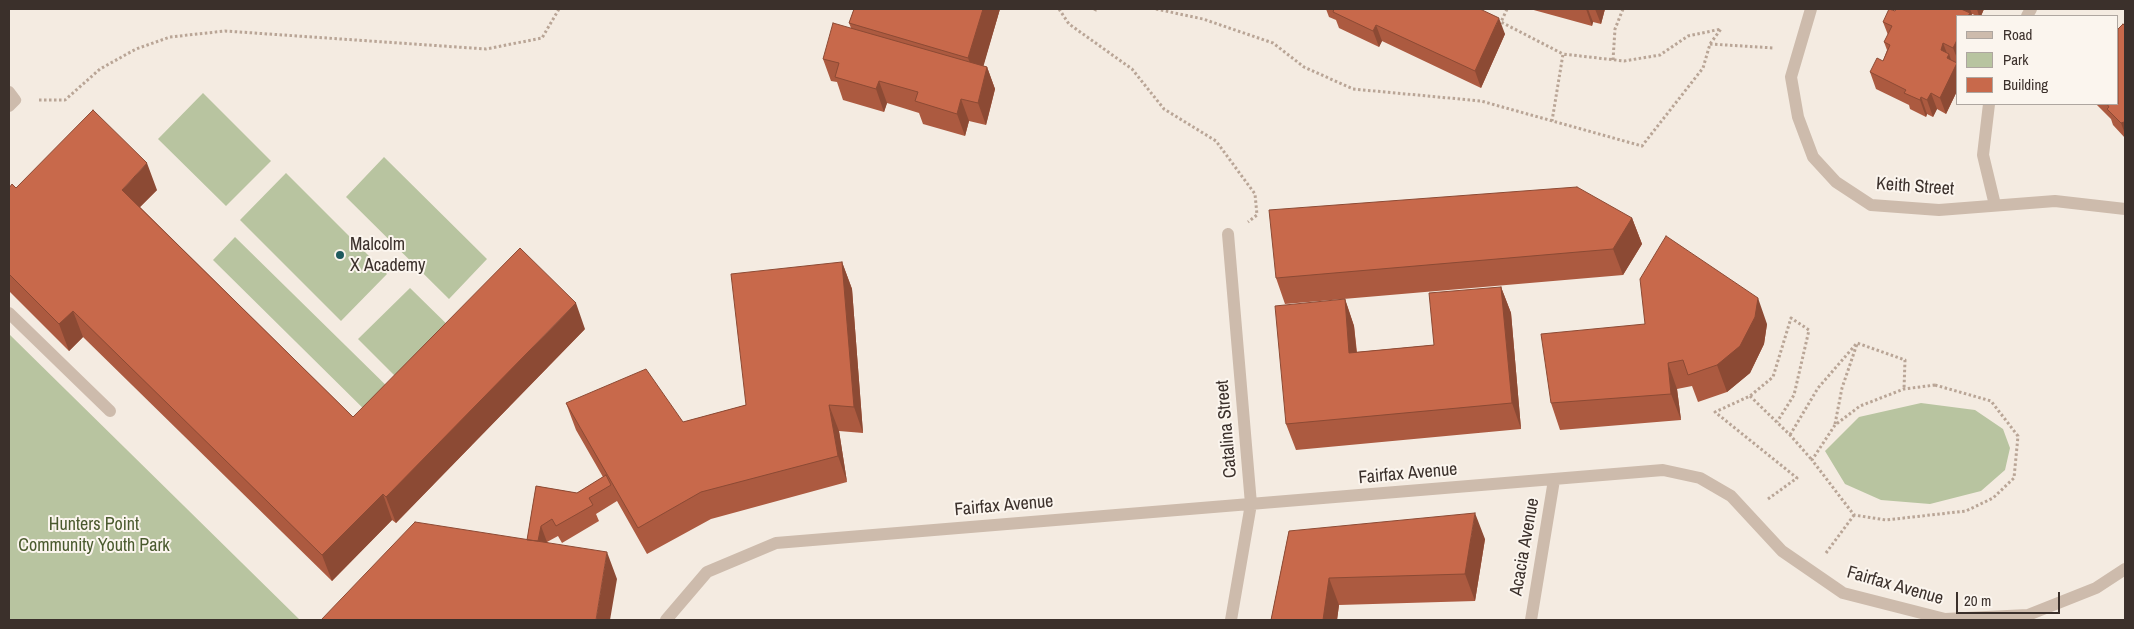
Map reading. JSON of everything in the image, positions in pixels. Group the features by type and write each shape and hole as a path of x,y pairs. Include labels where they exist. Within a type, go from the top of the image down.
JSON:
{"street":[{"name":"Keith Street","path":"1811,9 1791,77 1798,116 1813,157 1836,182 1871,205 1939,210 2055,201 2125,209"},
{"path":"1989,105 1983,155 1995,205"},
{"name":"Catalina Street","path":"1228,234 1251,504 1231,620"},
{"path":"9,313 110,411"},
{"name":"Fairfax Avenue","path":"666,620 707,572 776,543 1663,470 1700,478 1731,496 1782,551 1843,593 1945,619 2028,615 2096,588 2125,569"},
{"name":"Acacia Avenue","path":"1531,620 1554,480"}],"path":[{"path":"11,99 65,100 100,69 136,49 170,37 225,31 486,49 542,38 559,9"},
{"path":"1059,9 1069,24 1132,69 1164,109 1216,140 1255,194 1257,216 1228,234"},
{"path":"1156,9 1203,20 1273,43 1304,67 1353,89 1481,101 1642,146 1703,68 1710,44 1720,29 1688,36 1660,55 1624,61 1613,60 1563,54 1501,22 1507,9"},
{"path":"1613,60 1615,29 1623,9"},
{"path":"1710,44 1799,50"},
{"path":"1552,121 1563,54"},
{"path":"1748,514 1797,478 1716,412 1750,396 1773,377 1791,318 1809,330 1794,395 1777,422"},
{"path":"1857,342 1905,360 1904,389"},
{"path":"1835,425 1842,388 1857,342"},
{"path":"1790,435 1818,388 1857,342"},
{"path":"1750,396 1790,435 1812,460 1854,515 1886,520 1966,511 1993,498 2014,478 2018,436 1991,401 1934,386 1904,389 1860,406 1835,425 1812,460"},
{"path":"1812,572 1854,515"}],"green space":[{"path":"203,93 271,161 226,206 158,139"},
{"path":"384,157 487,259 449,299 346,197"},
{"path":"286,173 387,274 341,321 240,220"},
{"path":"235,237 401,400 378,423 213,260"},
{"path":"410,288 462,339 410,391 358,339"},
{"name":"Hunters Point Community Youth Park","path":"9,334 300,620 9,620"},
{"path":"1921,403 1975,410 2003,429 2010,448 2005,470 1981,491 1930,504 1881,500 1845,484 1825,451 1859,417"}],"building":[{"path":"854,9 983,9 968,58 849,23"},
{"path":"1334,9 1480,9 1499,18 1475,71 1376,25 1373,31 1333,12"},
{"path":"1889,9 1895,11 1896,9 1961,9 1970,13 1969,15 1956,15 1956,42 1953,48 1943,43 1941,50 1949,54 1947,58 1956,62 1956,65 1940,98 1931,93 1927,100 1921,97 1920,100 1904,93 1906,90 1870,72 1877,58 1883,61 1890,45 1884,42 1892,26 1883,22"},
{"path":"833,23 987,67 978,103 961,99 957,114 915,101 918,92 879,81 876,89 835,77 839,63 823,59"},
{"path":"2123,24 2125,26 2125,123 2121,123 2107,109 2109,107 2108,105 2119,105 2119,28"},
{"path":"93,110 147,163 122,190 353,417 520,248 576,303 386,497 383,494 322,555 73,311 59,324 9,274 9,188 12,184 16,188"},
{"path":"1577,187 1632,218 1613,249 1276,278 1269,210"},
{"path":"1666,236 1758,298 1755,317 1740,346 1717,365 1688,375 1683,360 1668,363 1671,394 1551,403 1541,334 1645,324 1640,279"},
{"path":"842,262 854,407 829,405 838,456 701,492 638,528 566,403 646,369 683,422 746,405 731,274"},
{"path":"1501,287 1512,403 1286,424 1275,306 1345,299 1349,353 1434,345 1429,293"},
{"path":"606,475 611,485 589,498 593,505 556,526 552,519 541,526 538,541 527,540 536,486 577,493"},
{"path":"1475,513 1465,574 1329,578 1323,620 1271,620 1289,531"},
{"path":"415,522 607,552 596,620 321,620"}],"place":[{"name":"Malcolm X Academy","path":"340,255"}]}
